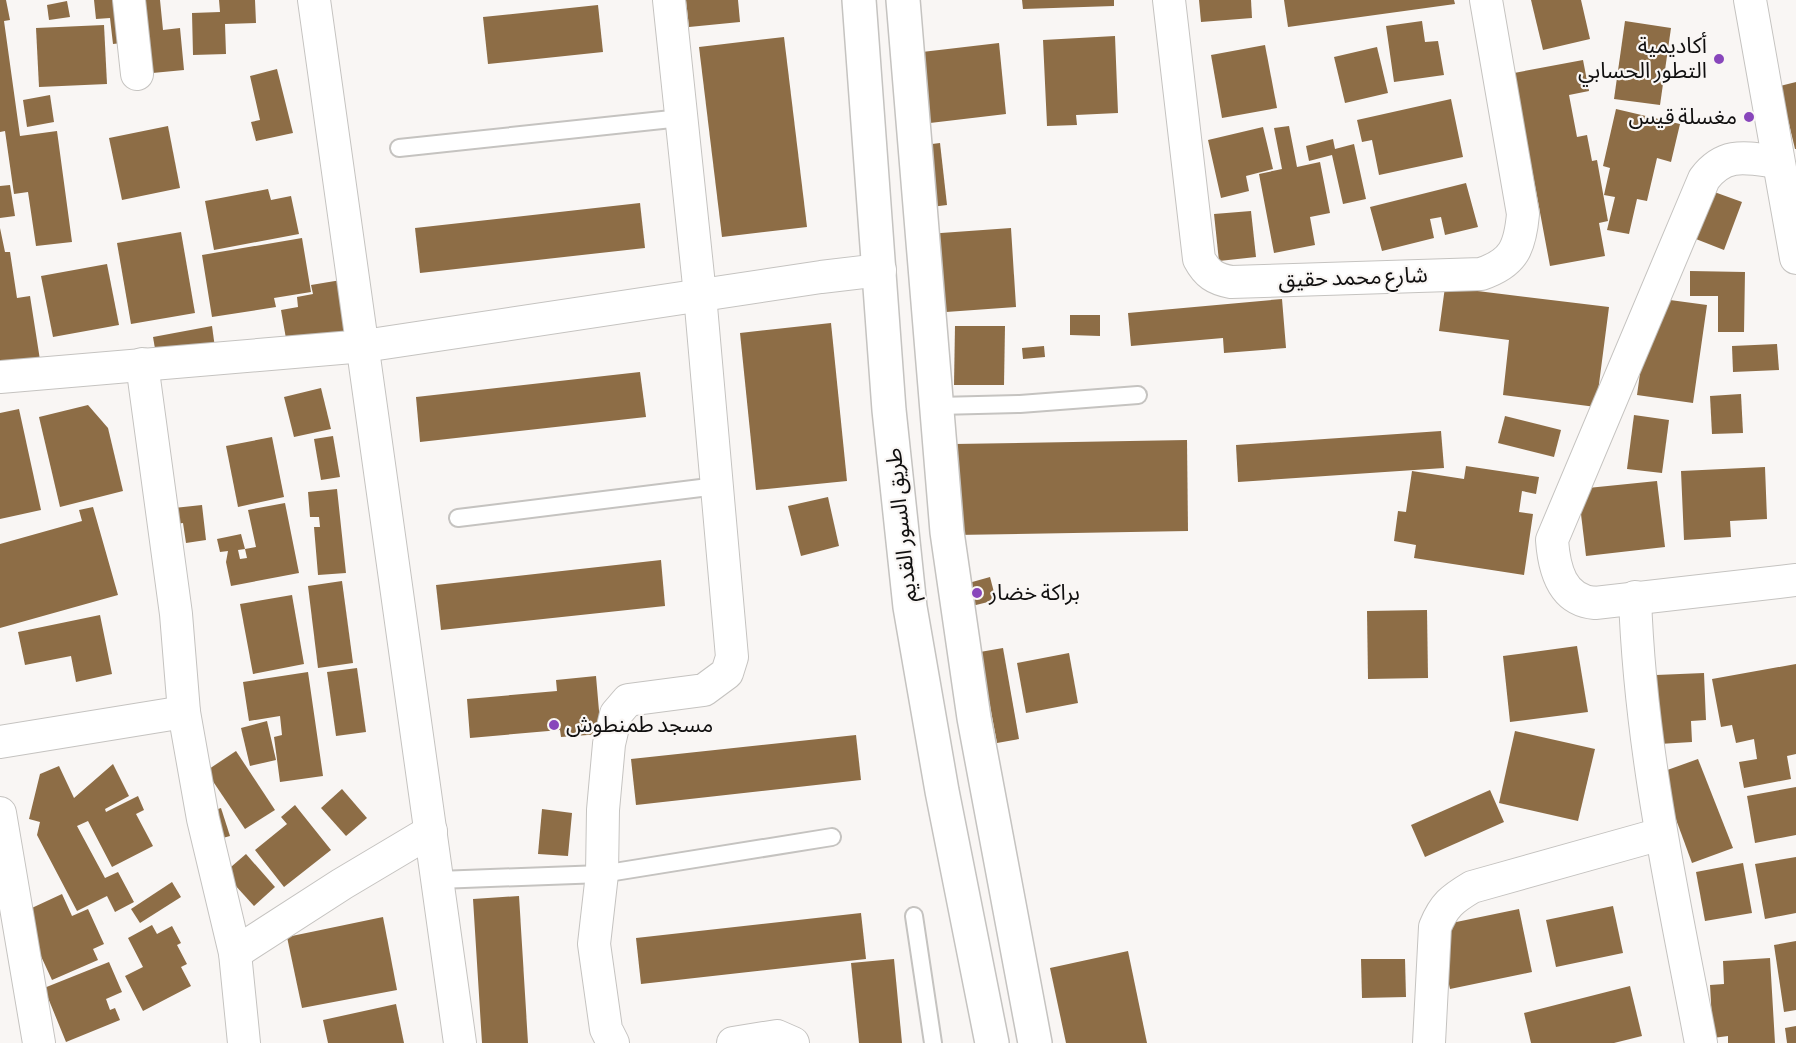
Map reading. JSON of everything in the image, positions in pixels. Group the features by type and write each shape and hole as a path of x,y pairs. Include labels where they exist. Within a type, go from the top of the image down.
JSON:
{"main road":[{"name":"طريق السور القديم","path":"860,0 890,410 912,618 942,791 992,1043"},
{"name":"طريق السور القديم","path":"903,0 947,532 959,627 1035,1043"},
{"path":"890,410 938,406"}],"street":[{"path":"129,0 137,74"},
{"path":"314,0 460,1043"},
{"path":"613,1043 606,1029 594,944 602,874 603,820 609,744 616,714 628,700 704,690 727,672 732,657 700,295 669,0"},
{"name":"شارع محمد حقيق","path":"1168,0 1199,259 1206,271 1217,279 1231,282 1481,274 1497,269 1508,260 1517,249 1523,214 1486,0"},
{"path":"1750,0 1778,162 1791,210 1796,258"},
{"path":"1778,162 1740,157 1717,165 1704,179 1552,540 1554,564 1571,594 1585,602 1595,603 1796,580"},
{"path":"0,377 363,346 880,270"},
{"path":"142,364 176,614 184,712 203,819 235,953 244,1043"},
{"path":"1635,597 1641,696 1650,771 1701,1043"},
{"path":"0,742 184,712"},
{"path":"0,813 39,1043"},
{"path":"235,953 342,884 431,831"},
{"path":"1429,1043 1435,927 1450,900 1472,887 1661,834"},
{"path":"733,1043 777,1036 794,1043"}],"lane":[{"path":"399,148 681,118"},
{"path":"938,406 1020,404 1138,395"},
{"path":"458,518 717,486"},
{"path":"438,880 602,874 832,837"},
{"path":"914,916 933,1043"}],"building":[{"path":"0,0 6,0 10,20 4,21 20,136 57,131 72,242 36,246 28,192 14,194 5,131 0,132"},
{"path":"94,0 160,0 163,30 180,28 184,70 142,74 139,41 113,44 110,18 96,19"},
{"path":"219,0 255,0 256,23 225,24 226,54 193,55 192,13 220,12"},
{"path":"686,0 738,0 740,22 689,27"},
{"path":"1022,0 1114,0 1114,6 1023,9"},
{"path":"1199,0 1251,0 1252,18 1201,22"},
{"path":"1284,0 1454,0 1455,4 1288,27"},
{"path":"1531,0 1581,0 1590,39 1543,50"},
{"path":"67,1 70,17 49,20 47,5"},
{"path":"598,5 603,52 488,64 483,17"},
{"path":"1422,21 1425,42 1438,41 1444,75 1394,82 1386,26"},
{"path":"1625,21 1671,28 1660,105 1614,99"},
{"path":"104,25 107,84 39,87 36,28"},
{"path":"1115,36 1118,113 1076,115 1077,125 1047,126 1043,40"},
{"path":"784,37 807,227 722,237 699,47"},
{"path":"999,43 1006,114 930,123 922,52"},
{"path":"1265,45 1277,108 1222,118 1211,55"},
{"path":"1377,47 1388,93 1345,103 1334,57"},
{"path":"1583,60 1589,91 1569,95 1577,137 1587,135 1592,161 1597,160 1608,221 1599,223 1605,256 1550,266 1514,73"},
{"path":"277,69 293,133 256,141 251,122 260,120 250,76"},
{"path":"1796,82 1796,149 1795,149 1780,86"},
{"path":"50,95 54,122 27,127 23,100"},
{"path":"1451,99 1463,157 1379,175 1372,140 1362,142 1357,120"},
{"path":"1616,109 1680,124 1671,162 1657,158 1647,201 1637,199 1629,234 1607,230 1615,197 1604,195 1610,168 1603,166"},
{"path":"168,126 180,188 122,200 109,138"},
{"path":"1289,126 1297,167 1320,162 1330,213 1310,217 1315,245 1274,253 1259,174 1282,169 1274,128"},
{"path":"1263,127 1273,169 1246,176 1249,191 1221,198 1208,140"},
{"path":"1333,139 1335,149 1354,144 1366,199 1343,204 1332,155 1309,161 1306,146"},
{"path":"940,143 947,205 931,207 924,145"},
{"path":"1466,183 1478,227 1445,235 1441,217 1430,219 1434,238 1382,251 1370,207"},
{"path":"10,185 15,216 0,218 0,186"},
{"path":"1695,185 1742,202 1724,250 1678,232"},
{"path":"268,189 271,200 291,196 299,234 214,250 205,201"},
{"path":"640,203 645,248 420,273 415,228"},
{"path":"1251,211 1256,257 1219,261 1214,214"},
{"path":"0,228 5,252 10,252 17,298 30,296 40,360 0,367"},
{"path":"1011,228 1016,307 932,313 927,234"},
{"path":"181,232 195,313 131,324 117,243"},
{"path":"302,238 311,292 274,298 276,307 212,317 202,255"},
{"path":"107,264 119,325 53,337 41,276"},
{"path":"1690,271 1745,272 1744,332 1718,332 1718,296 1690,296"},
{"path":"1654,273 1674,276 1670,300 1707,305 1693,403 1637,395"},
{"path":"347,279 357,338 288,350 281,310 298,307 297,297 313,294 311,285"},
{"path":"1445,287 1609,307 1596,407 1503,395 1509,340 1439,331"},
{"path":"1282,299 1286,348 1224,353 1223,338 1131,346 1128,313"},
{"path":"1070,315 1100,315 1100,336 1070,335"},
{"path":"831,323 847,481 756,490 740,333"},
{"path":"212,326 215,348 157,360 153,337"},
{"path":"955,326 1005,326 1004,385 954,385"},
{"path":"1777,344 1779,370 1733,372 1732,346"},
{"path":"1044,346 1045,357 1023,359 1022,348"},
{"path":"640,372 646,417 420,442 416,397"},
{"path":"321,388 331,429 294,437 284,397"},
{"path":"1741,394 1743,433 1712,434 1710,396"},
{"path":"88,405 108,428 123,491 60,507 39,417"},
{"path":"19,409 41,510 0,519 0,413"},
{"path":"1634,415 1669,420 1662,473 1627,469"},
{"path":"1505,416 1561,430 1554,457 1498,443"},
{"path":"1441,431 1444,468 1238,482 1236,445"},
{"path":"333,436 340,477 321,480 314,439"},
{"path":"272,437 284,497 238,507 226,446"},
{"path":"1187,440 1188,531 955,535 954,444"},
{"path":"1466,466 1539,477 1536,494 1522,491 1519,512 1533,514 1524,575 1414,558 1416,545 1394,541 1398,511 1406,512 1412,471 1464,479"},
{"path":"1765,467 1767,519 1730,521 1731,537 1684,540 1681,471"},
{"path":"1657,481 1665,547 1586,556 1578,489"},
{"path":"337,489 346,573 318,575 314,527 320,527 319,517 310,517 308,492"},
{"path":"828,497 839,546 801,556 788,506"},
{"path":"285,503 299,573 231,586 226,562 228,551 220,552 217,539 241,534 245,549 256,547 248,510","holes":["245,549 247,558 240,559 238,550"]},
{"path":"202,505 206,540 186,543 183,523 176,524 174,508"},
{"path":"93,507 118,595 0,628 0,544 82,521 79,510"},
{"path":"661,560 665,606 441,630 436,585"},
{"name":"براكة خضار","path":"990,577 996,600 964,608 958,586"},
{"path":"342,581 353,663 318,668 308,586"},
{"path":"292,595 304,664 253,674 240,604"},
{"path":"1427,610 1428,678 1368,679 1367,611"},
{"path":"100,615 112,674 76,682 71,656 25,665 18,632"},
{"path":"1577,646 1588,712 1510,722 1503,656"},
{"path":"1003,648 1019,739 997,743 980,652"},
{"path":"1069,653 1078,703 1026,713 1017,663"},
{"path":"1796,664 1796,754 1787,756 1791,779 1744,788 1739,762 1757,759 1754,739 1736,743 1732,725 1721,727 1712,679"},
{"path":"357,668 366,732 336,736 327,672"},
{"path":"308,672 323,776 280,782 274,737 282,735 280,716 249,721 243,682"},
{"path":"1704,673 1706,720 1691,721 1692,742 1659,744 1656,675"},
{"path":"596,676 601,734 561,737 560,730 470,738 467,699 557,691 556,680"},
{"path":"267,721 276,760 250,766 241,728"},
{"path":"1515,731 1595,749 1578,821 1499,803"},
{"path":"856,735 861,780 636,805 631,759"},
{"path":"236,751 275,810 245,829 206,771"},
{"path":"1698,759 1733,848 1692,863 1659,773"},
{"path":"113,764 129,796 105,809 106,812 138,796 144,810 136,814 153,846 112,867 88,821 77,826 105,878 118,872 134,902 115,912 107,896 77,911 37,835 40,822 29,819 40,774 59,766 74,798"},
{"path":"1796,787 1796,835 1755,843 1747,796"},
{"path":"342,789 367,818 346,836 321,808"},
{"path":"1490,790 1504,822 1425,857 1411,825"},
{"path":"295,805 331,850 284,887 255,850 287,824 281,817"},
{"path":"221,808 230,836 212,841 203,814"},
{"path":"542,809 572,813 568,856 538,854"},
{"path":"246,854 275,887 254,906 224,873"},
{"path":"1796,857 1796,913 1765,919 1755,864"},
{"path":"1743,863 1752,913 1705,921 1696,872"},
{"path":"172,882 181,897 140,923 131,909"},
{"path":"62,894 72,916 88,909 104,944 93,949 98,960 52,980 21,913"},
{"path":"519,896 528,1043 482,1043 473,899"},
{"path":"1613,906 1623,953 1556,967 1546,920"},
{"path":"1519,909 1532,972 1450,989 1437,926"},
{"path":"861,913 866,959 641,984 636,938"},
{"path":"383,917 397,990 302,1008 287,937"},
{"path":"152,925 157,934 172,926 181,943 177,945 187,964 181,967 191,986 143,1011 125,976 143,967 128,938"},
{"path":"1796,941 1796,1010 1784,1012 1774,945"},
{"path":"1128,951 1147,1043 1066,1043 1050,968"},
{"path":"1770,958 1775,1043 1728,1043 1728,1036 1713,1038 1710,985 1724,984 1723,961"},
{"path":"894,959 902,1043 859,1043 851,963"},
{"path":"1361,959 1405,959 1406,997 1362,998"},
{"path":"109,962 122,992 106,999 110,1010 115,1008 120,1020 66,1042 44,988"},
{"path":"1630,986 1642,1036 1614,1043 1531,1043 1524,1013"},
{"path":"396,1004 404,1043 328,1043 323,1020"},
{"path":"1796,1026 1796,1043 1787,1043 1785,1028"}],"place":[{"name":"أكاديمية التطور الحسابي","path":"1719,59"},
{"name":"مغسلة قيس","path":"1749,117"},
{"name":"براكة خضار","path":"977,593"},
{"name":"مسجد طمنطوش","path":"554,725"}]}
